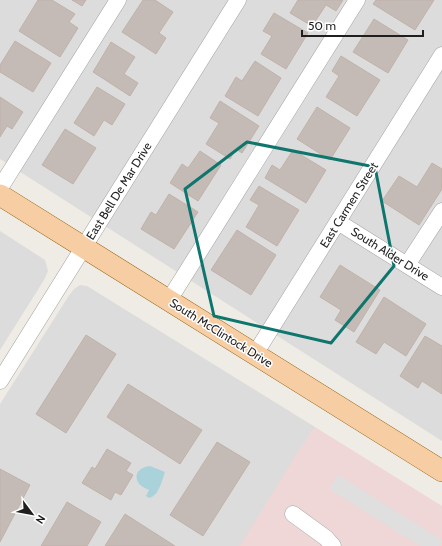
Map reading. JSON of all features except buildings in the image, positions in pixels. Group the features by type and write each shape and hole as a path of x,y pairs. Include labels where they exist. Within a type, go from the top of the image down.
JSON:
{"main road":[{"name":"South McClintock Drive","path":"0,195 442,472"}],"street":[{"path":"0,188 118,0"},
{"name":"East Bell De Mar Drive","path":"0,381 238,0"},
{"path":"169,300 358,0"},
{"name":"East Carmen Street","path":"255,354 442,55"},
{"path":"407,265 442,211"},
{"name":"South Alder Drive","path":"338,222 442,287"},
{"path":"293,514 326,538 333,546"}],"highlighted area":[{"path":"247,142 375,167 394,266 331,343 214,316 185,189"}],"shaded area":[{"path":"0,0 442,0 442,441 0,159"},
{"path":"0,231 45,260 48,271 44,280 0,350"},
{"path":"80,285 87,286 315,427 241,546 0,546 0,404 68,297 74,289"},
{"path":"315,427 442,506 442,546 240,546"},
{"path":"338,475 442,540 439,546 420,546 329,489"}],"water":[{"path":"150,466 165,472 158,491 149,498 146,496 149,490 139,483 137,473 141,469"}]}
